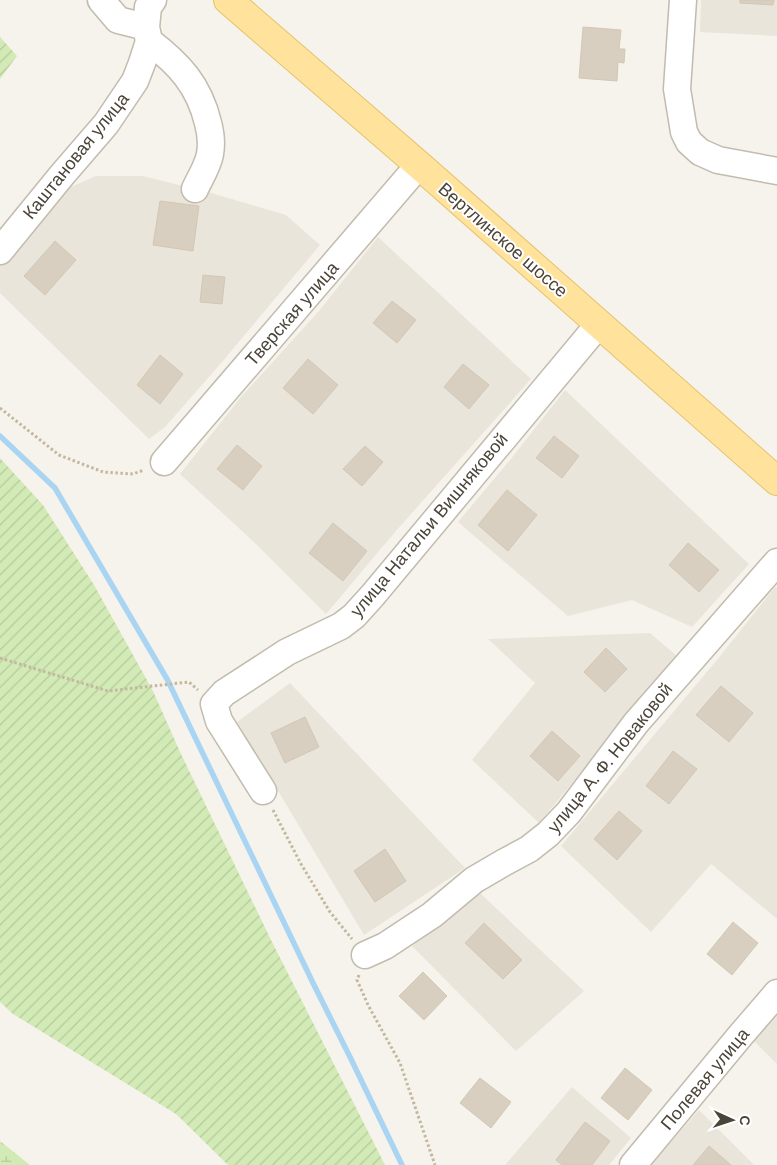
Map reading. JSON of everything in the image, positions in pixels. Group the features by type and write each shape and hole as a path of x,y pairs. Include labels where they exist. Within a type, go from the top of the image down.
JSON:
{"main road":[{"name":"Вертлинское шоссе","path":"228,0 419,165 777,481"}],"street":[{"path":"101,0 118,20 148,34 184,72 196,89 205,110 212,139 210,156 195,189"},
{"name":"Каштановая улица","path":"0,251 106,124 135,82 142,63 148,34 148,7 154,0"},
{"path":"683,0 677,89 684,132 689,142 700,152 718,160 777,171"},
{"name":"Тверская улица","path":"164,462 419,165"},
{"name":"улица Натальи Вишняковой","path":"214,704 224,693 287,652 341,626 354,616 599,324"},
{"name":"улица А. Ф. Новаковой","path":"364,955 385,946 432,915 474,880 529,848 548,834 569,812 636,723 777,562"},
{"path":"214,704 219,721 263,791"},
{"name":"Полевая улица","path":"633,1165 777,993"}],"path":[{"path":"0,408 59,454 103,472 133,474 164,462"},
{"path":"0,658 108,691 189,682 214,704"},
{"path":"263,791 301,864 330,912 364,955 358,980 368,1005 400,1063 435,1165"}],"shaded area":[{"path":"701,0 777,0 777,36 700,32"},
{"path":"96,176 143,176 286,215 320,245 165,427 149,439 0,293 0,266 64,190"},
{"path":"378,237 531,379 395,532 326,614 255,543 180,474 241,397 318,312"},
{"path":"565,390 749,564 692,627 632,600 568,616 458,522"},
{"path":"775,587 777,588 777,919 711,864 651,932 561,846 721,655"},
{"path":"650,633 677,656 539,823 472,760 535,683 488,639"},
{"path":"290,683 465,868 364,935 237,722"},
{"path":"480,893 584,991 516,1051 412,946"},
{"path":"777,1010 777,1064 751,1038"},
{"path":"572,1087 631,1138 609,1165 505,1165"},
{"path":"699,1110 754,1165 651,1165"}],"green space":[{"path":"0,37 17,56 0,79"},
{"path":"0,458 43,505 94,585 153,691 181,754 271,940 385,1165 228,1165 176,1114 13,1014 0,1002"},
{"path":"0,1141 30,1165 0,1165"}],"building":[{"path":"740,0 774,0 773,5 740,3"},
{"path":"583,27 621,30 619,49 625,49 624,63 618,62 617,81 579,78"},
{"path":"160,201 199,206 193,251 153,245"},
{"path":"55,241 76,260 45,295 24,276"},
{"path":"203,275 225,277 222,304 200,302"},
{"path":"392,301 416,320 397,343 373,323"},
{"path":"160,355 183,374 160,404 137,385"},
{"path":"308,359 338,385 313,414 283,388"},
{"path":"463,364 489,385 469,409 444,387"},
{"path":"554,436 579,456 562,478 536,458"},
{"path":"237,445 262,466 243,490 217,469"},
{"path":"365,446 383,462 362,486 343,469"},
{"path":"507,490 537,515 508,551 478,525"},
{"path":"333,523 367,551 343,581 309,553"},
{"path":"688,543 719,570 699,592 669,565"},
{"path":"606,648 627,669 605,692 584,672"},
{"path":"721,686 753,713 729,742 696,715"},
{"path":"305,717 319,747 285,763 271,733"},
{"path":"552,731 580,756 558,781 530,756"},
{"path":"673,751 697,769 669,804 646,786"},
{"path":"619,811 642,831 617,860 594,839"},
{"path":"385,849 406,881 375,902 354,871"},
{"path":"733,922 758,943 732,975 707,954"},
{"path":"484,923 522,960 503,979 465,943"},
{"path":"423,972 447,996 424,1020 399,996"},
{"path":"625,1068 652,1090 628,1120 601,1098"},
{"path":"480,1078 511,1102 491,1128 460,1103"},
{"path":"585,1122 610,1141 592,1165 562,1165 556,1160"},
{"path":"709,1146 731,1165 693,1165"}],"waterway":[{"path":"0,436 55,488 167,679 402,1165"}]}
